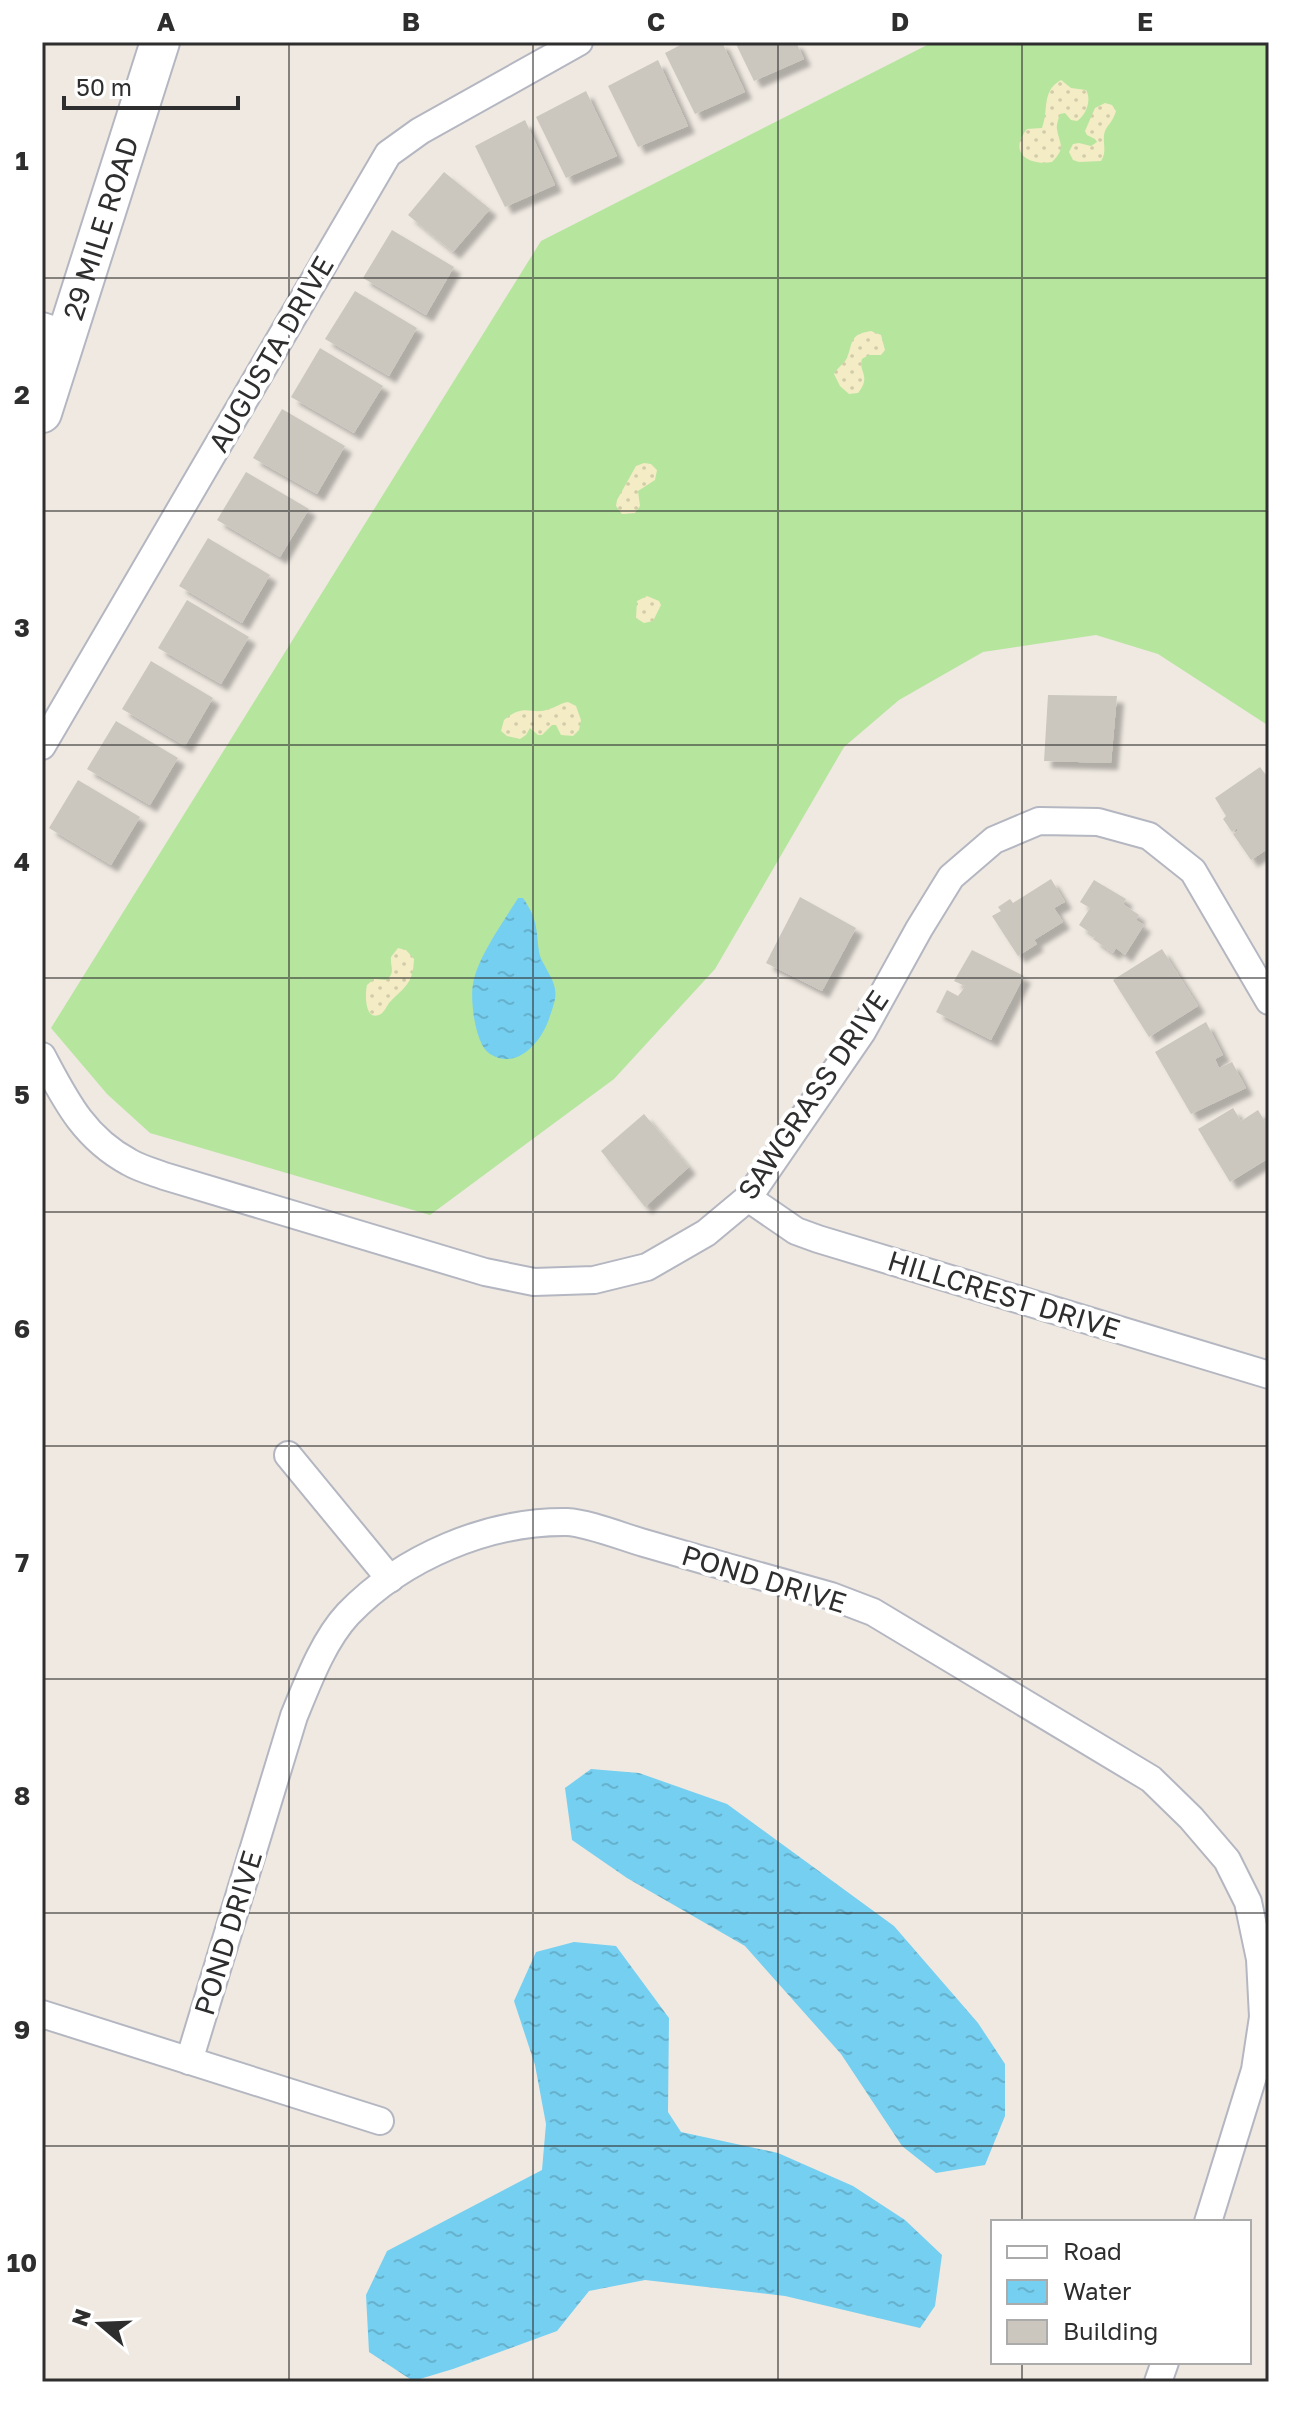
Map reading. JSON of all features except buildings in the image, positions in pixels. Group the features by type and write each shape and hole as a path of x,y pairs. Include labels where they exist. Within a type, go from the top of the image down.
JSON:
{"street":[{"name":"29 MILE ROAD","path":"45,395 55,330 160,42"},
{"name":"AUGUSTA DRIVE","path":"42,746 388,154 420,131 579,42"},
{"name":"SAWGRASS DRIVE","path":"42,1056 71,1110 94,1138 129,1163 485,1272 534,1282 594,1280 647,1267 706,1233 748,1198 862,1032 951,877 994,840 1039,821 1098,822 1149,836 1193,871 1269,1001"},
{"name":"HILLCREST DRIVE","path":"748,1198 796,1231 818,1239 1269,1375"},
{"path":"288,1455 390,1579"},
{"name":"POND DRIVE","path":"189,2061 294,1716 315,1664 347,1615 390,1579 433,1554 475,1536 523,1525 571,1522 831,1596 873,1612 1151,1779 1191,1818 1227,1860 1248,1902 1260,1959 1263,2017 1255,2070 1209,2220"},
{"path":"42,2014 380,2121"}],"green space":[{"path":"933,42 1269,42 1269,726 1158,654 1096,635 983,652 899,700 844,747 715,969 614,1079 430,1215 150,1133 107,1094 51,1028 541,241"}],"sand":[{"path":"1061,80 1071,88 1086,90 1087,107 1077,121 1071,120 1065,113 1060,114 1057,128 1061,149 1057,157 1052,162 1035,162 1020,151 1022,137 1027,129 1042,128 1048,95"},
{"path":"1105,103 1112,105 1116,111 1105,132 1103,158 1101,161 1073,160 1069,152 1073,144 1091,146 1097,142 1085,131 1095,108"},
{"path":"871,331 881,335 885,350 881,355 869,355 862,359 864,382 858,393 849,394 834,374 847,358 855,337"},
{"path":"651,464 657,470 655,480 638,491 640,506 635,513 622,514 616,506 617,500 636,466"},
{"path":"647,596 661,605 653,621 644,623 636,618 637,601"},
{"path":"568,702 576,706 581,720 579,730 573,736 561,735 556,725 542,735 530,728 520,739 501,731 504,720 511,715 523,710 543,711"},
{"path":"398,948 406,950 414,959 410,980 382,1013 375,1016 367,1006 367,985 374,979 386,980 389,977 392,972 391,957"}],"water":[{"path":"518,898 523,898 533,916 540,956 552,980 555,996 540,1037 527,1052 509,1059 490,1054 485,1049 477,1032 472,1000 473,984 485,951"},
{"path":"591,1769 639,1773 727,1804 894,1926 978,2023 1005,2064 1005,2116 985,2165 936,2173 902,2146 841,2054 745,1946 627,1878 572,1840 565,1788"},
{"path":"574,1942 616,1946 669,2018 668,2112 681,2132 778,2153 853,2186 905,2220 942,2255 935,2306 920,2328 785,2296 645,2280 589,2291 557,2331 413,2381 369,2352 366,2295 387,2251 542,2170 546,2124 535,2065 514,2001 536,1952"}]}
